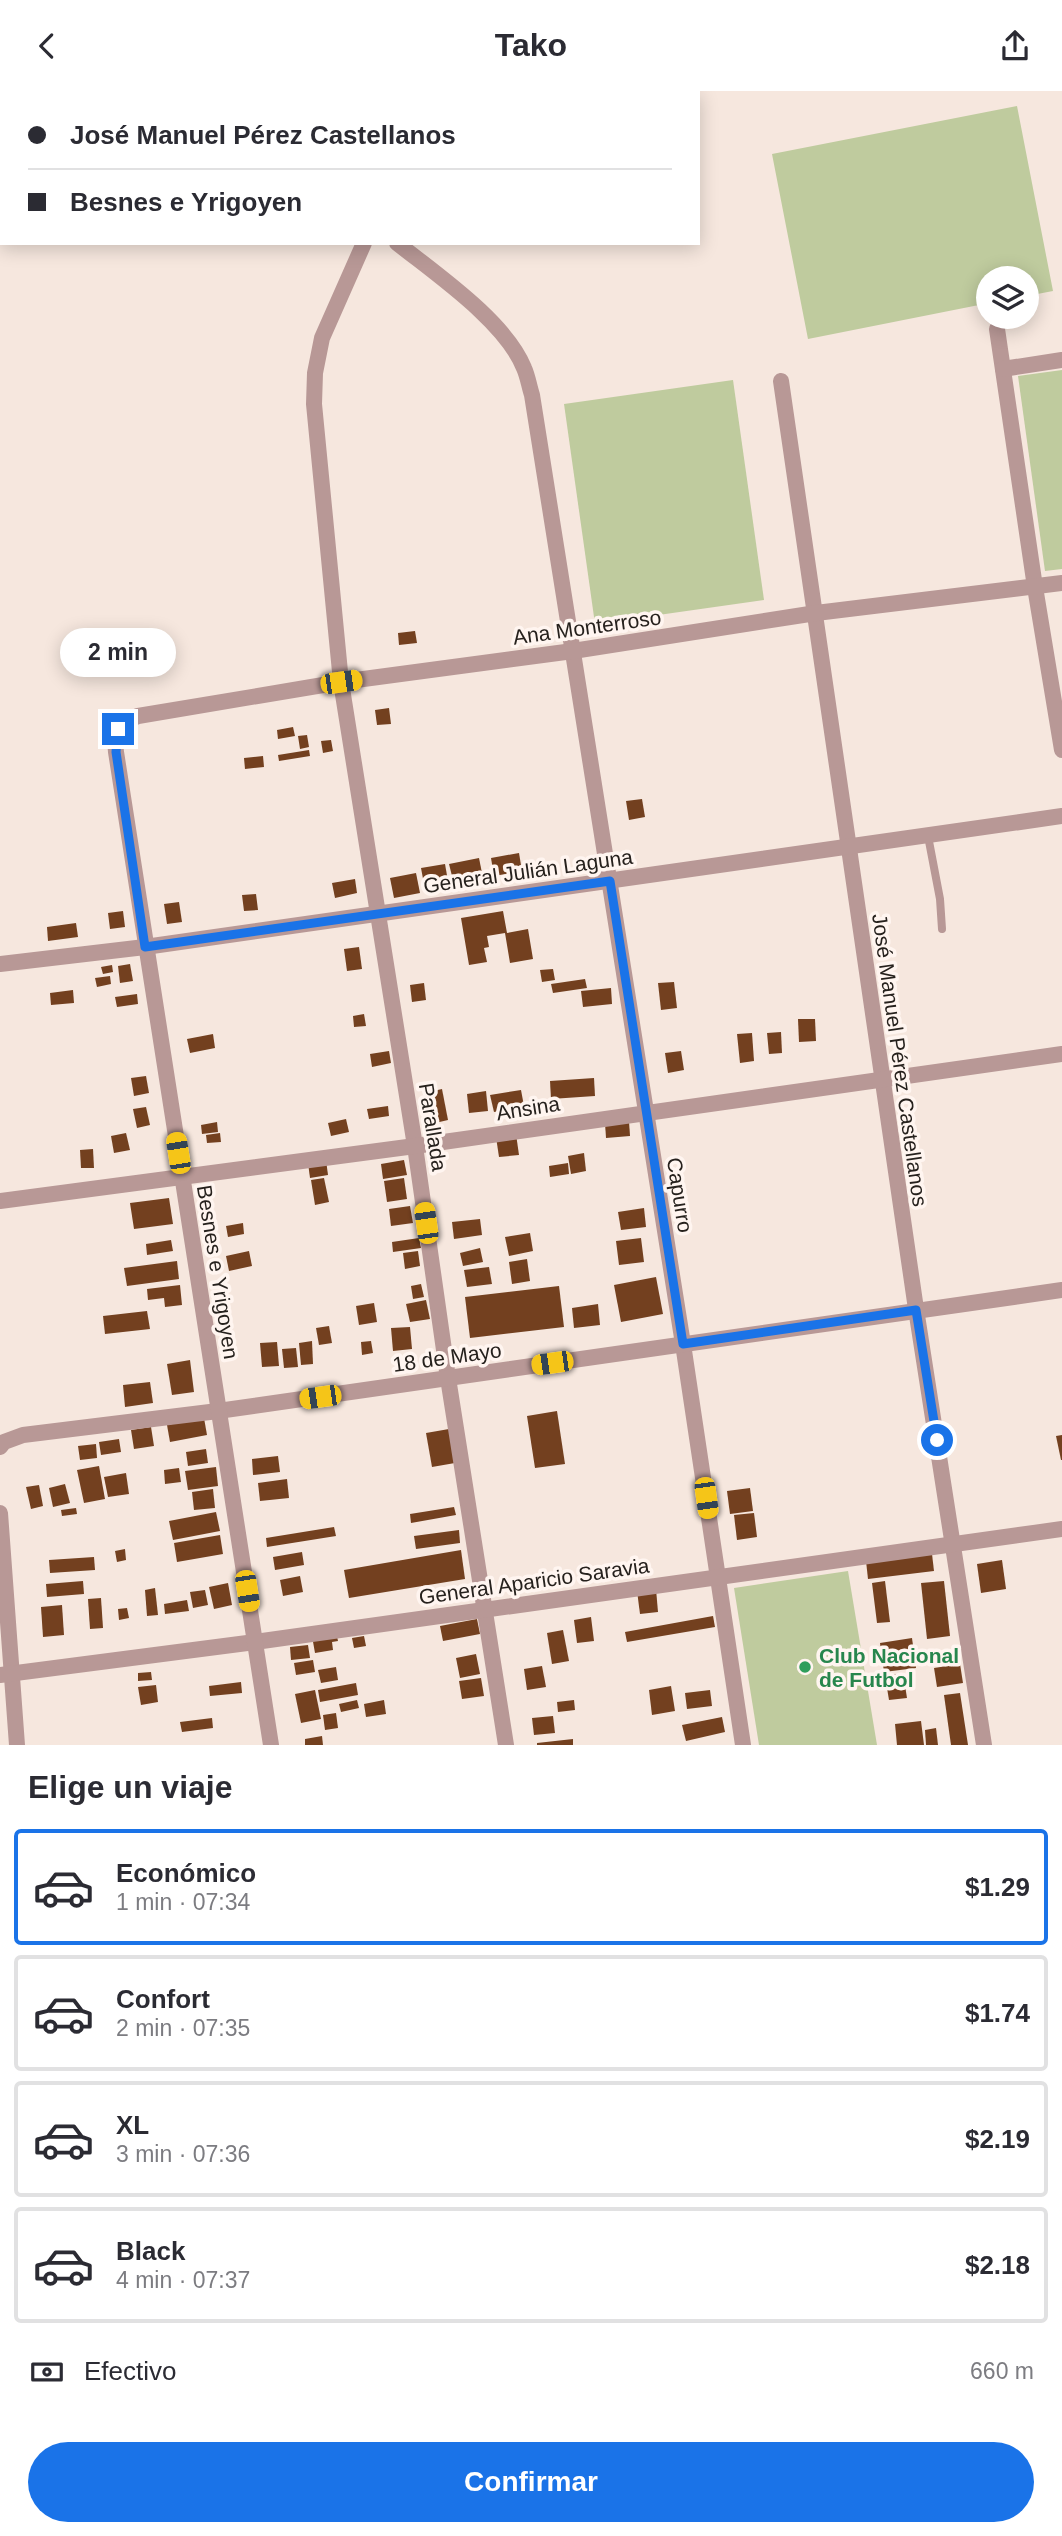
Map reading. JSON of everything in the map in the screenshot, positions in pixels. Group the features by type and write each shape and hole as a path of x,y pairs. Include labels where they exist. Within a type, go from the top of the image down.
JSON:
{"street":[{"name":"Parallada","path":"363,245 322,338 315,373 314,404 341,682 506,1745"},
{"name":"Capurro","path":"400,245 465,296 510,344 524,367 532,395 683,1344 743,1745"},
{"path":"997,329 1062,750"},
{"path":"1003,369 1062,360"},
{"name":"José Manuel Pérez Castellanos","path":"781,381 816,613 847,847 984,1745"},
{"name":"Ana Monterroso","path":"122,724 138,716 341,682 573,651 816,613 1062,583"},
{"name":"Besnes e Yrigoyen","path":"122,724 115,743 271,1745"},
{"name":"General Julián Laguna","path":"0,964 145,947 1062,816"},
{"name":"Ansina","path":"0,1201 415,1146 1062,1054"},
{"name":"18 de Mayo","path":"2,1445 23,1435 218,1411 1062,1290"},
{"path":"0,1513 6,1674 17,1745"},
{"name":"General Aparicio Saravia","path":"6,1674 255,1642 717,1575 1062,1529"}],"lane":[{"path":"928,836 940,899 942,929"}],"green space":[{"path":"1017,106 1053,291 1039,294 1039,266 976,266 976,306 808,339 772,154"},
{"path":"1062,370 1062,569 1045,571 1018,376"},
{"path":"733,380 764,600 595,624 564,404"},
{"name":"Club Nacional de Futbol","path":"848,1571 877,1745 759,1745 734,1588"}],"building":[{"path":"415,631 417,643 399,645 398,633"},
{"path":"389,708 391,724 377,725 375,710"},
{"path":"293,727 295,736 278,739 277,730"},
{"path":"307,735 309,747 300,749 298,736"},
{"path":"331,740 333,751 323,753 321,741"},
{"path":"309,750 310,756 279,761 278,755"},
{"path":"263,756 264,767 245,769 244,758"},
{"path":"642,799 645,817 629,820 626,801"},
{"path":"519,853 522,871 494,876 491,858"},
{"path":"479,858 482,873 453,880 449,864"},
{"path":"445,864 448,881 424,884 421,868"},
{"path":"416,873 420,893 394,898 390,878"},
{"path":"355,879 357,893 335,898 332,883"},
{"path":"256,894 258,910 244,911 242,895"},
{"path":"179,902 182,922 167,924 164,904"},
{"path":"123,911 125,927 110,929 108,913"},
{"path":"503,911 507,933 528,929 533,959 510,963 505,933 487,936 489,947 484,948 487,962 469,965 461,918"},
{"path":"76,923 78,937 48,941 47,927"},
{"path":"359,947 362,969 347,971 344,949"},
{"path":"130,964 133,981 120,983 118,966"},
{"path":"112,965 113,972 103,974 101,967"},
{"path":"553,969 555,980 542,982 540,970"},
{"path":"110,976 111,984 97,987 95,978"},
{"path":"585,979 587,988 553,993 551,984"},
{"path":"674,982 677,1008 661,1010 658,983"},
{"path":"424,983 426,1000 412,1002 410,985"},
{"path":"611,988 612,1004 583,1007 581,991"},
{"path":"73,990 74,1003 51,1005 50,993"},
{"path":"137,994 138,1004 117,1007 115,997"},
{"path":"364,1014 366,1026 354,1027 353,1016"},
{"path":"798,1019 815,1019 816,1041 799,1042"},
{"path":"781,1032 782,1053 769,1054 767,1033"},
{"path":"752,1033 754,1061 740,1063 737,1034"},
{"path":"213,1034 215,1048 190,1053 187,1039"},
{"path":"389,1051 391,1063 372,1067 370,1054"},
{"path":"681,1051 684,1070 668,1073 665,1053"},
{"path":"146,1076 149,1093 134,1096 131,1078"},
{"path":"594,1078 595,1096 551,1099 550,1081"},
{"path":"442,1089 448,1120 431,1124 425,1093"},
{"path":"521,1090 524,1106 494,1112 490,1095"},
{"path":"486,1091 488,1111 469,1113 467,1094"},
{"path":"388,1106 389,1116 369,1119 367,1109"},
{"path":"146,1107 150,1125 137,1128 133,1109"},
{"path":"346,1119 349,1132 331,1136 328,1123"},
{"path":"629,1121 630,1136 606,1138 605,1123"},
{"path":"217,1122 218,1132 202,1134 201,1125"},
{"path":"126,1133 130,1150 114,1153 111,1136"},
{"path":"220,1133 221,1142 207,1143 206,1135"},
{"path":"516,1134 519,1155 499,1157 496,1137"},
{"path":"93,1149 94,1168 81,1168 80,1150"},
{"path":"584,1153 586,1171 571,1174 568,1156"},
{"path":"326,1160 328,1175 310,1178 308,1163"},
{"path":"404,1160 407,1175 383,1179 381,1164"},
{"path":"568,1163 569,1174 550,1177 549,1166"},
{"path":"324,1178 329,1202 315,1205 311,1180"},
{"path":"404,1178 407,1199 387,1202 384,1181"},
{"path":"169,1198 173,1224 134,1229 130,1203"},
{"path":"410,1206 413,1223 391,1226 389,1209"},
{"path":"644,1208 646,1227 621,1230 618,1212"},
{"path":"480,1219 482,1235 454,1239 452,1222"},
{"path":"243,1223 244,1234 228,1237 226,1226"},
{"path":"530,1233 533,1251 509,1256 505,1237"},
{"path":"419,1238 421,1248 393,1252 392,1242"},
{"path":"641,1238 644,1262 619,1265 616,1241"},
{"path":"171,1240 173,1251 147,1255 146,1244"},
{"path":"480,1248 483,1262 463,1266 460,1253"},
{"path":"249,1251 252,1266 229,1271 226,1256"},
{"path":"418,1251 420,1266 405,1269 403,1253"},
{"path":"527,1259 530,1281 512,1284 509,1262"},
{"path":"177,1261 179,1279 127,1286 124,1268"},
{"path":"489,1267 492,1284 467,1287 464,1270"},
{"path":"656,1277 663,1314 621,1322 614,1285"},
{"path":"421,1284 424,1297 413,1299 411,1286"},
{"path":"180,1285 182,1305 165,1307 164,1298 148,1300 147,1289"},
{"path":"559,1286 564,1327 470,1338 465,1297"},
{"path":"426,1300 430,1319 410,1322 406,1304"},
{"path":"374,1303 377,1322 359,1325 356,1306"},
{"path":"598,1304 600,1325 574,1328 572,1308"},
{"path":"147,1311 150,1329 105,1334 103,1316"},
{"path":"329,1326 332,1343 319,1345 316,1328"},
{"path":"410,1327 412,1349 393,1351 391,1328"},
{"path":"312,1341 313,1364 301,1365 299,1343"},
{"path":"371,1341 373,1353 362,1355 361,1342"},
{"path":"277,1342 279,1366 262,1367 260,1343"},
{"path":"296,1348 298,1367 284,1368 282,1349"},
{"path":"190,1360 194,1392 172,1395 167,1364"},
{"path":"150,1382 153,1403 125,1407 123,1385"},
{"path":"557,1411 565,1464 535,1468 527,1416"},
{"path":"204,1418 207,1435 170,1442 167,1425"},
{"path":"151,1427 154,1446 134,1449 131,1430"},
{"path":"449,1429 455,1463 432,1467 426,1433"},
{"path":"1062,1435 1062,1460 1061,1460 1056,1436"},
{"path":"119,1439 121,1452 101,1455 99,1442"},
{"path":"96,1444 97,1458 80,1460 78,1446"},
{"path":"206,1449 208,1463 188,1466 186,1452"},
{"path":"278,1456 280,1472 253,1475 252,1459"},
{"path":"99,1466 105,1499 84,1503 77,1470"},
{"path":"216,1467 218,1486 188,1490 185,1471"},
{"path":"179,1468 181,1482 165,1484 164,1470"},
{"path":"126,1473 129,1494 108,1497 104,1477"},
{"path":"287,1479 289,1498 260,1501 258,1483"},
{"path":"65,1484 70,1503 53,1507 49,1488"},
{"path":"39,1485 43,1506 31,1509 26,1487"},
{"path":"750,1488 753,1511 730,1514 727,1491"},
{"path":"213,1489 215,1508 194,1510 192,1492"},
{"path":"454,1507 456,1515 411,1523 410,1514"},
{"path":"76,1508 77,1514 62,1516 61,1510"},
{"path":"216,1512 220,1531 173,1540 169,1521"},
{"path":"754,1513 757,1537 737,1540 734,1515"},
{"path":"334,1527 336,1536 267,1547 266,1538"},
{"path":"459,1530 460,1543 416,1549 414,1536"},
{"path":"220,1535 223,1554 177,1562 174,1543"},
{"path":"125,1549 126,1560 117,1562 115,1551"},
{"path":"461,1550 465,1579 349,1598 344,1570"},
{"path":"302,1552 304,1565 275,1570 273,1557"},
{"path":"932,1554 934,1571 868,1579 866,1561"},
{"path":"94,1557 95,1570 50,1573 49,1560"},
{"path":"1002,1560 1006,1589 981,1593 977,1564"},
{"path":"300,1576 303,1592 283,1596 280,1580"},
{"path":"83,1581 84,1594 47,1597 46,1584"},
{"path":"885,1581 890,1622 877,1623 872,1583"},
{"path":"944,1581 950,1636 927,1639 921,1583"},
{"path":"228,1583 232,1605 214,1609 209,1587"},
{"path":"155,1588 158,1615 147,1616 145,1590"},
{"path":"656,1589 658,1612 640,1614 637,1591"},
{"path":"205,1590 208,1605 193,1608 190,1592"},
{"path":"101,1598 103,1628 90,1629 88,1599"},
{"path":"187,1600 189,1611 165,1614 164,1604"},
{"path":"62,1605 64,1635 43,1637 41,1607"},
{"path":"127,1608 129,1618 119,1620 118,1609"},
{"path":"713,1616 715,1627 627,1642 625,1632"},
{"path":"591,1617 594,1641 577,1643 574,1620"},
{"path":"477,1619 480,1634 443,1641 440,1626"},
{"path":"563,1630 569,1661 552,1664 547,1633"},
{"path":"336,1632 338,1641 332,1642 333,1650 315,1653 312,1636"},
{"path":"364,1636 366,1646 354,1648 352,1638"},
{"path":"912,1638 916,1668 884,1672 880,1643"},
{"path":"308,1645 310,1658 291,1660 290,1647"},
{"path":"958,1649 959,1658 945,1660 944,1651"},
{"path":"476,1654 480,1674 460,1678 456,1658"},
{"path":"313,1660 315,1672 296,1675 294,1663"},
{"path":"960,1664 963,1683 937,1687 934,1668"},
{"path":"542,1666 546,1687 527,1690 524,1669"},
{"path":"336,1667 338,1680 321,1683 318,1670"},
{"path":"151,1672 152,1680 138,1681 138,1673"},
{"path":"903,1673 907,1698 889,1700 885,1676"},
{"path":"481,1678 484,1696 462,1699 459,1681"},
{"path":"241,1682 242,1693 210,1696 209,1686"},
{"path":"356,1683 358,1695 320,1702 318,1690"},
{"path":"156,1685 158,1702 141,1705 138,1687"},
{"path":"671,1686 675,1711 652,1715 649,1690"},
{"path":"315,1690 321,1719 301,1723 295,1694"},
{"path":"710,1690 712,1706 687,1709 685,1693"},
{"path":"960,1693 968,1745 951,1745 944,1695"},
{"path":"357,1700 359,1708 341,1712 339,1704"},
{"path":"384,1700 386,1714 366,1717 364,1704"},
{"path":"574,1700 575,1710 558,1712 557,1702"},
{"path":"336,1713 338,1728 325,1730 323,1715"},
{"path":"553,1716 555,1733 534,1735 532,1718"},
{"path":"722,1717 725,1732 686,1741 682,1725"},
{"path":"212,1718 213,1728 182,1732 180,1722"},
{"path":"921,1721 924,1745 897,1745 895,1724"},
{"path":"936,1728 938,1745 926,1745 925,1730"},
{"path":"322,1736 323,1745 305,1745 305,1739"},
{"path":"573,1739 573,1745 537,1745 537,1743"}],"place":[{"name":"Club Nacional de Futbol","path":"805,1667"}],"route":[{"path":"118,729 116,752 145,947 610,881 683,1344 916,1310 937,1440"}]}
